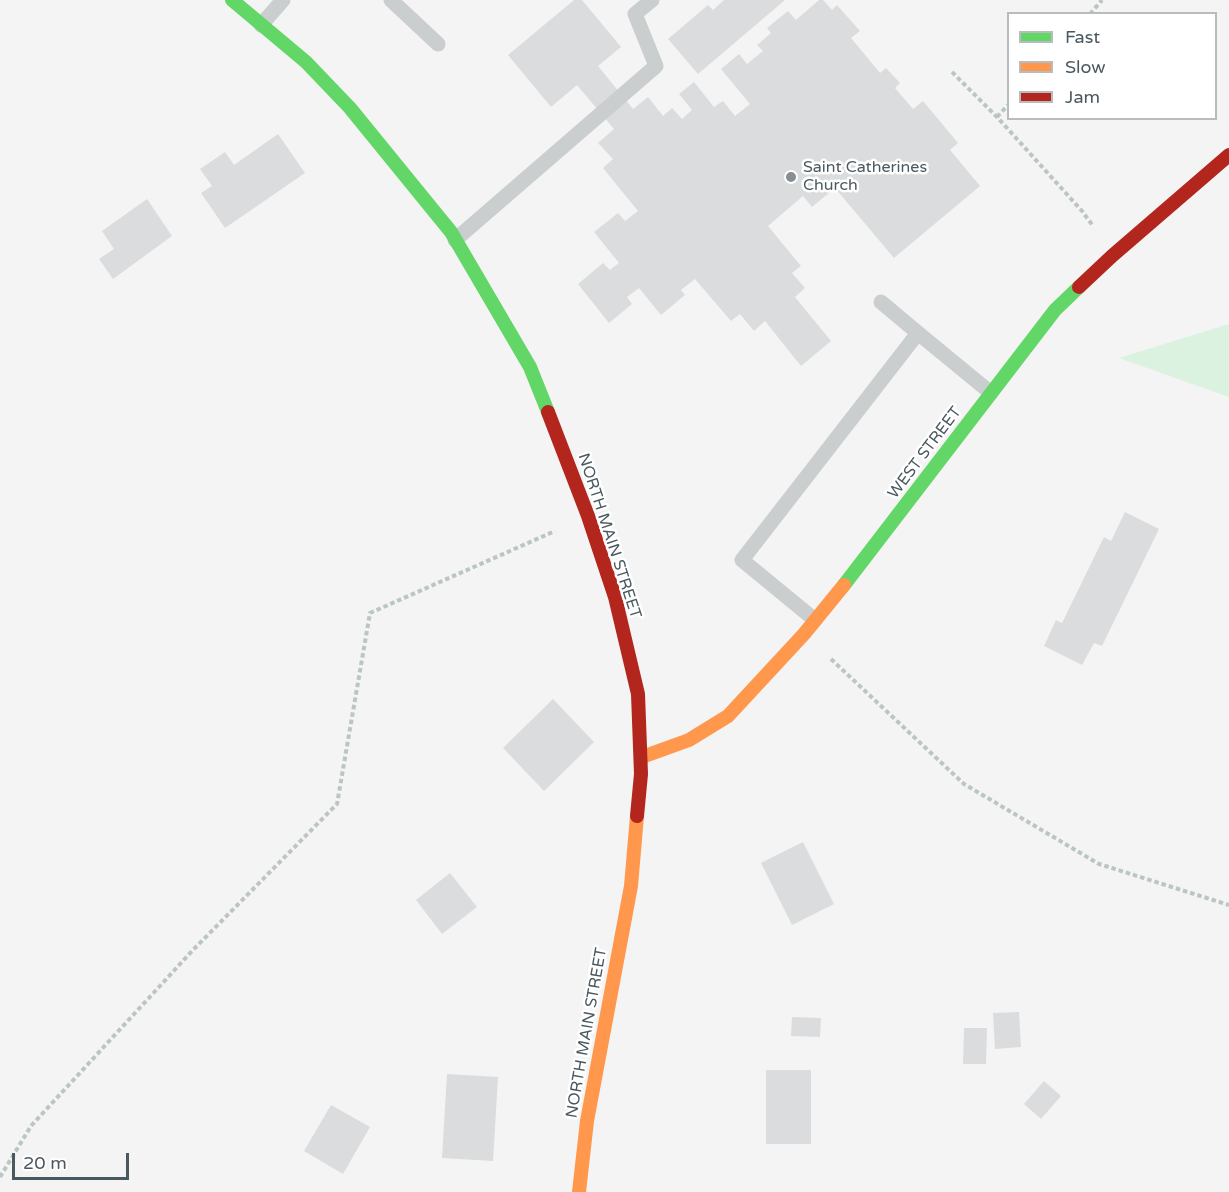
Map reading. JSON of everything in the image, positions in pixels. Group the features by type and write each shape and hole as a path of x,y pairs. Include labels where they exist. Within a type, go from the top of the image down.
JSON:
{"main road":[{"name":"NORTH MAIN STREET","path":"232,0 306,62 350,108 455,240 530,366 588,516 615,597 638,694 642,757 631,886 587,1121 579,1192"},
{"name":"WEST STREET","path":"642,757 689,740 728,716 804,634 865,560 1055,310 1112,256 1229,155"}],"lane":[{"path":"261,25 283,0"},
{"path":"391,0 438,44"},
{"path":"455,240 656,66 635,14 652,0"},
{"path":"881,302 991,393"},
{"path":"814,620 742,560 918,333"}],"path":[{"path":"1092,12 1102,0"},
{"path":"952,72 997,117 1082,211 1112,256"},
{"path":"997,117 1007,106"},
{"path":"0,1177 31,1126 193,950 337,804 370,613 588,516"},
{"path":"804,634 964,784 1099,864 1229,905"}],"green space":[{"path":"1229,324 1229,397 1119,358"}],"building":[{"name":"Saint Catherines Church","path":"574,0 582,0 621,47 598,66 633,109 648,97 663,116 672,108 682,119 692,110 679,94 694,82 714,107 723,101 735,116 750,104 721,69 739,54 747,64 763,51 757,45 771,33 767,28 788,11 796,20 819,0 823,0 832,10 837,5 860,31 851,38 880,73 886,68 900,83 895,88 913,109 923,101 958,143 950,150 980,186 894,258 835,188 812,207 803,196 768,226 801,266 792,273 805,288 795,297 831,341 801,366 765,321 754,331 740,314 731,321 695,279 681,290 685,295 661,315 639,288 627,297 632,304 609,323 578,284 603,263 610,270 619,263 594,232 618,213 625,221 638,211 603,168 613,159 598,143 614,129 577,85 551,107 508,55"},
{"path":"724,0 785,0 698,74 668,39 708,5 713,10"},
{"path":"278,134 305,173 225,228 201,193 212,186 200,169 225,152 234,165"},
{"path":"147,199 172,236 113,279 99,259 114,249 102,231"},
{"path":"1125,512 1159,529 1102,646 1094,643 1082,665 1044,646 1056,620 1062,623 1104,537 1111,541"},
{"path":"553,699 594,742 544,791 503,748"},
{"path":"803,842 834,904 792,925 761,863"},
{"path":"450,873 477,907 442,934 416,900"},
{"path":"1019,1012 1021,1047 995,1049 993,1013"},
{"path":"792,1017 821,1018 820,1037 791,1036"},
{"path":"964,1028 987,1028 986,1064 963,1064"},
{"path":"766,1070 811,1070 811,1144 766,1144"},
{"path":"447,1074 498,1077 493,1161 442,1158"},
{"path":"1044,1081 1061,1096 1041,1119 1024,1104"},
{"path":"331,1105 370,1127 343,1174 304,1151"}],"traffic: fast":[{"path":"232,0 306,62 350,108 451,232 530,367 548,412"},
{"path":"844,585 1055,310 1079,287"}],"traffic: slow":[{"path":"642,757 689,740 728,716 804,634 844,585"},
{"path":"579,1192 587,1121 631,886 637,816"}],"traffic: jam":[{"path":"1079,287 1229,155"},
{"path":"548,412 588,516 615,597 638,694 641,774 637,816"}],"place":[{"name":"Saint Catherines Church","path":"791,177"}]}
